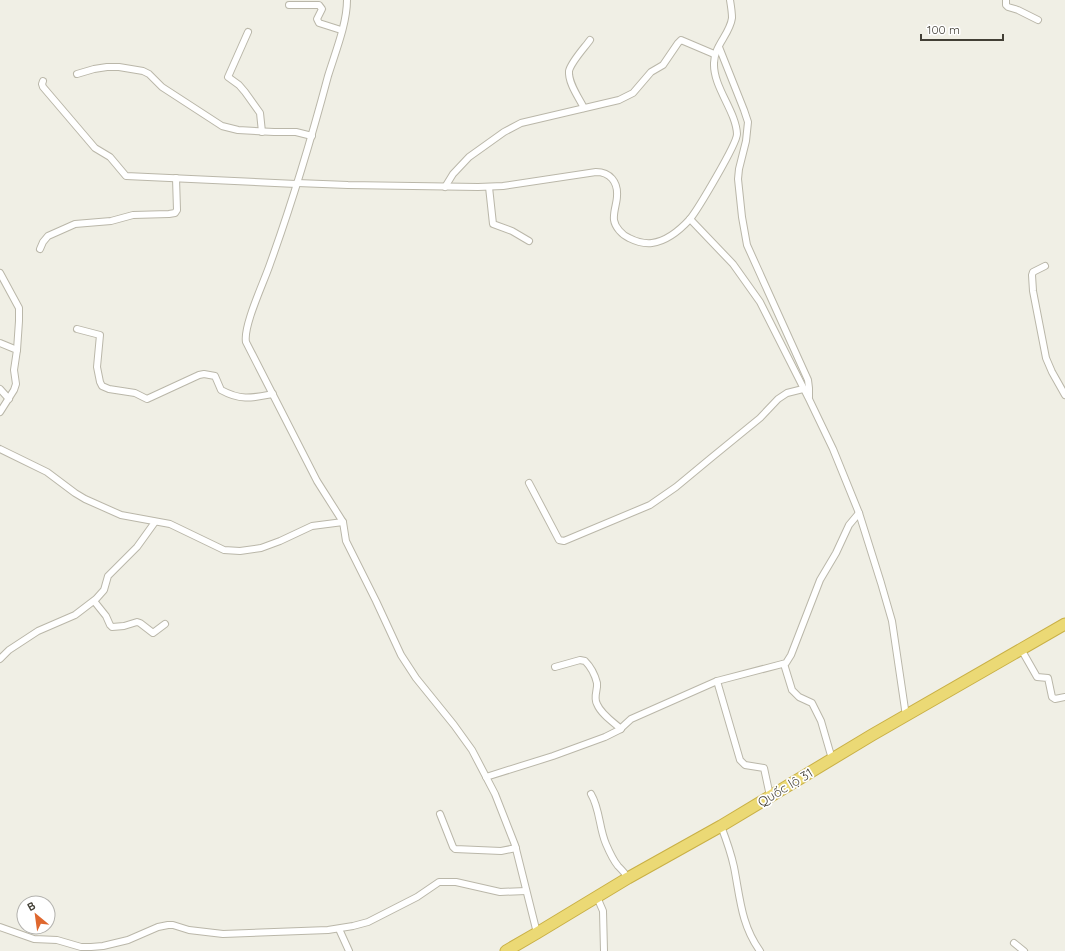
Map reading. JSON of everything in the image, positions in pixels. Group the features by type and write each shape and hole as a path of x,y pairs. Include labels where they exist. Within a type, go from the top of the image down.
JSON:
{"highway":[{"name":"Quốc lộ 31","path":"506,951 628,878 721,826 832,759 1065,624"}],"street":[{"path":"346,0 341,30 312,136 246,332 246,342 317,481 343,522 346,541 402,654 416,678 468,744 486,776 503,813 516,848 537,933"},
{"path":"43,80 43,87 82,134 98,150 110,157 126,176 296,184 489,187 603,172 612,177 615,185 617,196 614,220 618,228 626,237 638,242 658,242 672,235 690,219 736,139 737,133 735,125 714,72 714,54 731,24 732,14 730,0"},
{"path":"1006,0 1008,7 1018,10 1038,20"},
{"path":"289,5 319,5 322,9 317,19 319,23 341,30"},
{"path":"248,32 235,58 228,77 239,85 260,112 262,132"},
{"path":"584,108 572,84 569,72 574,62 590,40"},
{"path":"445,187 453,174 468,157 504,132 527,121 619,100 633,93 651,72 664,63 681,40 714,54"},
{"path":"719,47 748,122 746,141 738,179 747,246 808,380 809,399"},
{"path":"78,74 107,67 119,67 147,72 162,87 222,126 238,130 299,133 312,136"},
{"path":"40,249 48,236 75,224 111,221 133,215 175,213 177,210 176,178"},
{"path":"489,187 493,224 512,231 529,241"},
{"path":"690,219 733,264 760,302 833,449 859,513 882,583 892,621 906,716"},
{"path":"1045,266 1033,272 1033,291 1046,358 1065,395"},
{"path":"0,273 19,308 17,350 14,370 16,384 9,399 0,412"},
{"path":"77,329 100,335 97,367 100,382 106,389 135,393 147,399 204,374 215,376 221,390 240,398 273,394"},
{"path":"0,343 17,350"},
{"path":"0,389 9,399"},
{"path":"530,483 559,540 564,541 650,505 676,487 748,428 783,396 787,393 804,389"},
{"path":"0,449 46,472 85,499 121,515 155,522 164,522 176,526 224,550 240,551 261,548 271,545 312,526 343,522"},
{"path":"486,776 586,745 620,729 631,719 717,681 784,664 789,660 820,580 836,553 849,525 859,513"},
{"path":"0,659 9,650 38,631 75,615 94,602 103,592 106,580 110,574 137,547 155,522"},
{"path":"94,602 112,626 124,626 137,622 153,633 165,624"},
{"path":"1021,649 1036,677 1048,678 1052,697 1056,699 1065,697"},
{"path":"555,667 580,660 585,661 597,684 595,695 597,705 620,729"},
{"path":"784,664 792,690 799,696 812,703 821,721 832,759"},
{"path":"717,681 740,760 745,765 764,768 770,796"},
{"path":"591,794 598,810 600,825 606,844 618,865 622,868 628,878"},
{"path":"440,814 453,847 456,849 501,850 516,848"},
{"path":"721,826 734,866 742,914 754,942 760,951"},
{"path":"0,927 34,939 57,940 81,947 91,947 103,946 128,940 158,927 168,925 189,930 223,934 339,929 368,922 417,897 439,882 456,882 500,892 526,891"},
{"path":"597,897 603,911 604,951"},
{"path":"339,929 349,951"},
{"path":"1014,943 1024,951"}]}
